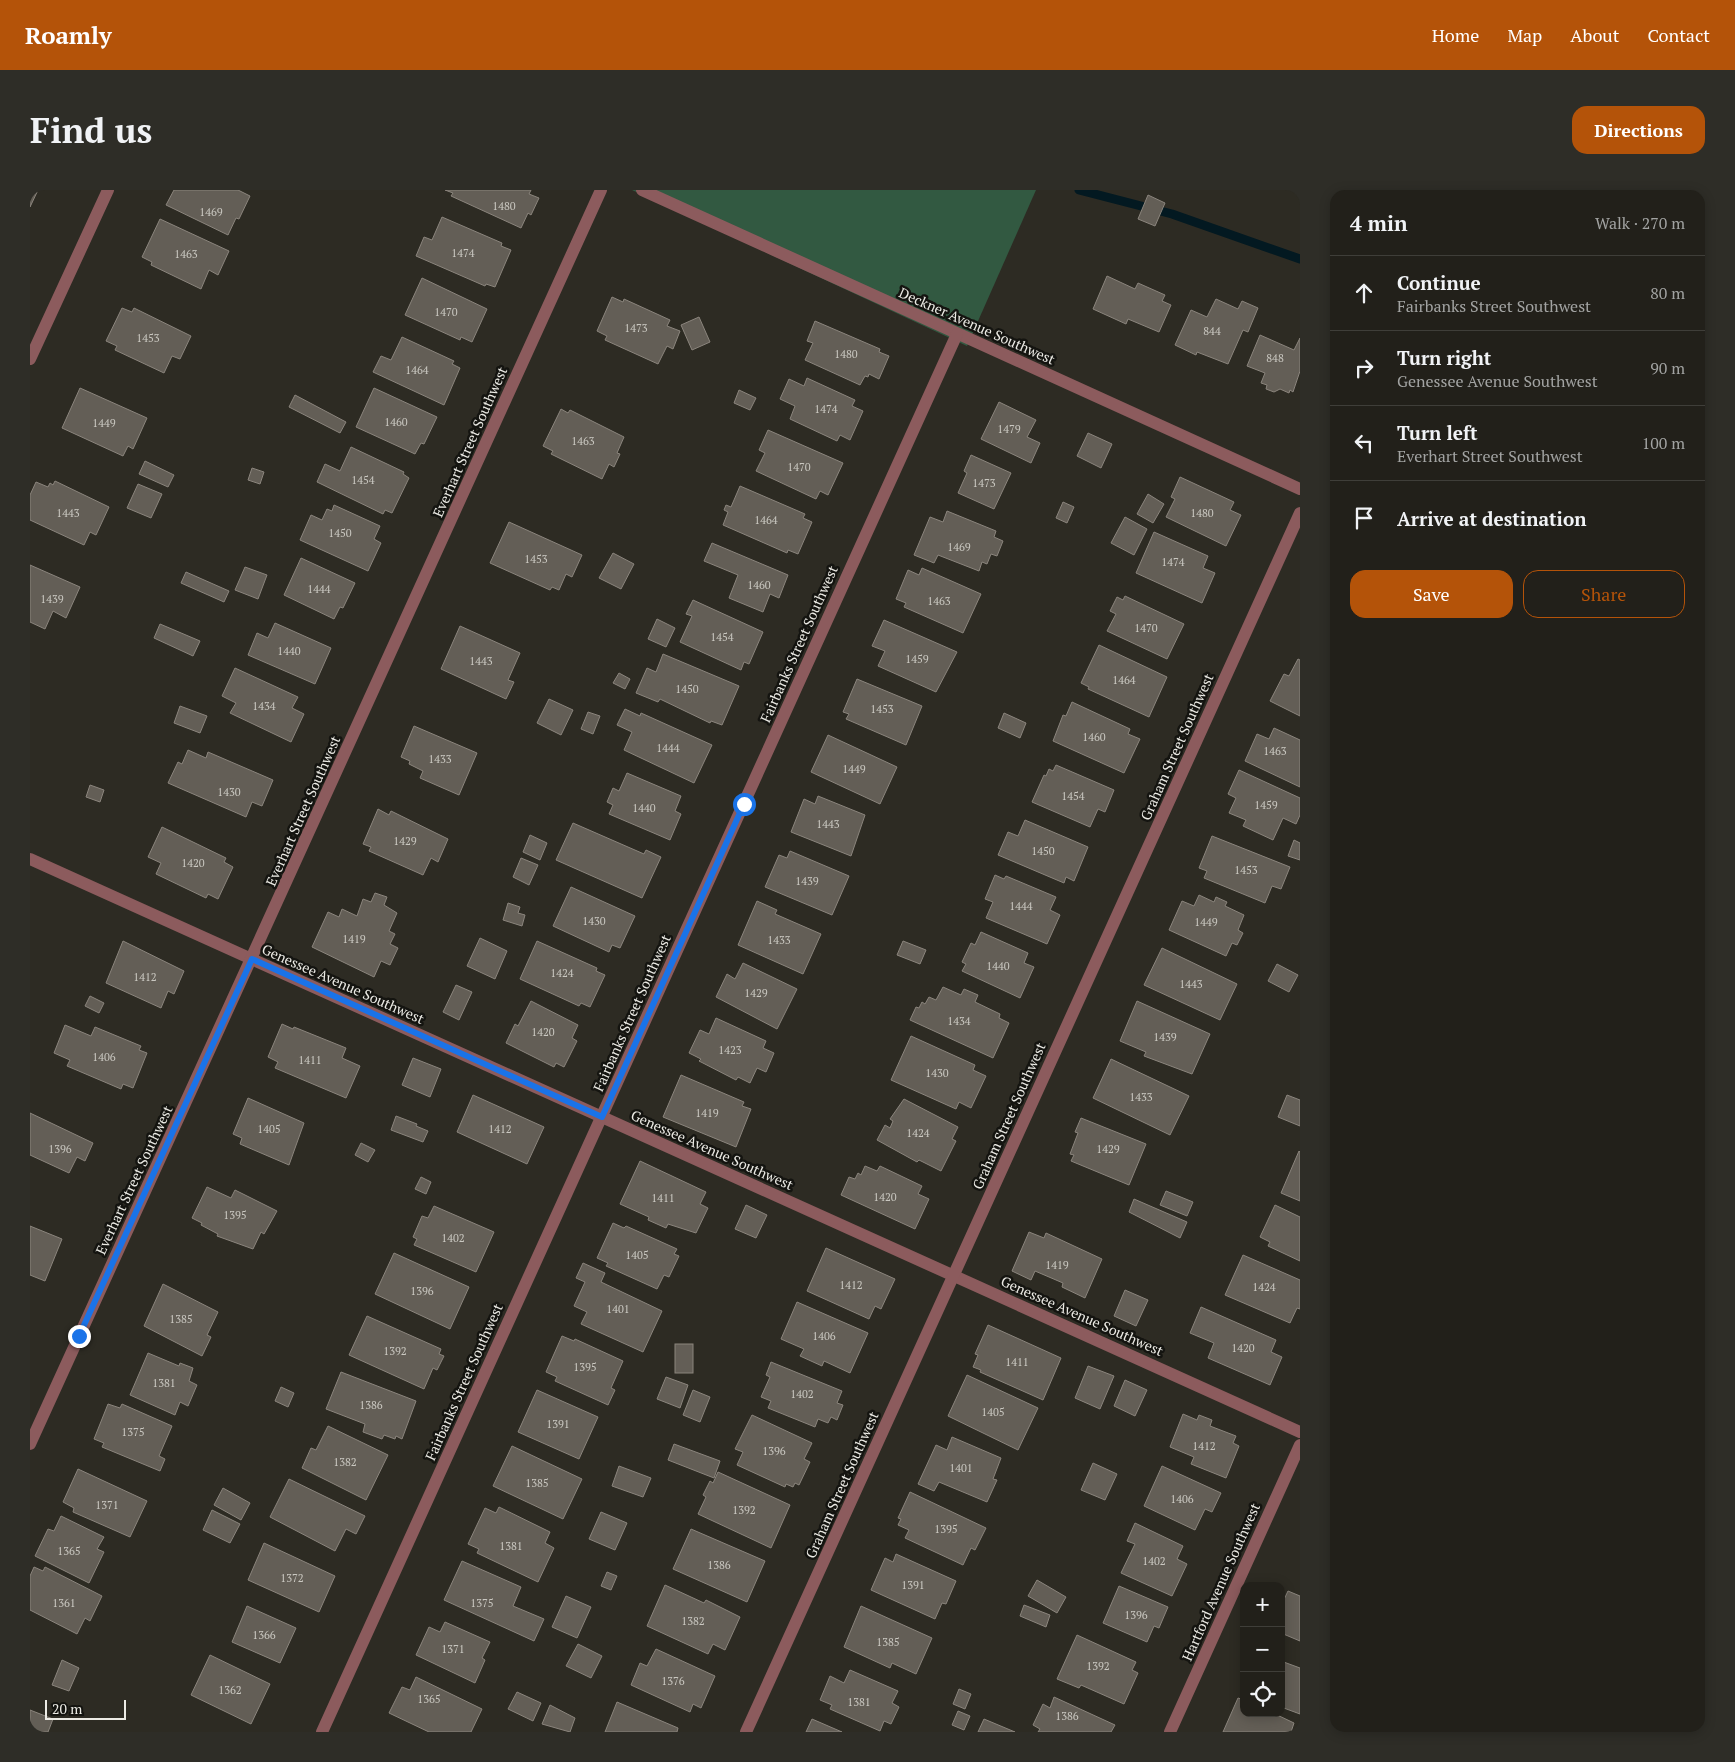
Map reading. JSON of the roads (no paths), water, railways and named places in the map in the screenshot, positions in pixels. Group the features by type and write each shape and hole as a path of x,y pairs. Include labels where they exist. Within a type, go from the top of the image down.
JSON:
{"street":[{"path":"30,359 108,190"},
{"name":"Everhart Street Southwest","path":"30,1444 601,190"},
{"name":"Deckner Avenue Southwest","path":"642,190 1300,489"},
{"name":"Fairbanks Street Southwest","path":"322,1732 957,334"},
{"name":"Graham Street Southwest","path":"746,1732 1300,513"},
{"name":"Genessee Avenue Southwest","path":"30,859 1300,1432"},
{"name":"Hartford Avenue Southwest","path":"1170,1732 1300,1445"}],"waterway":[{"path":"1079,190 1172,214 1300,259"}]}
